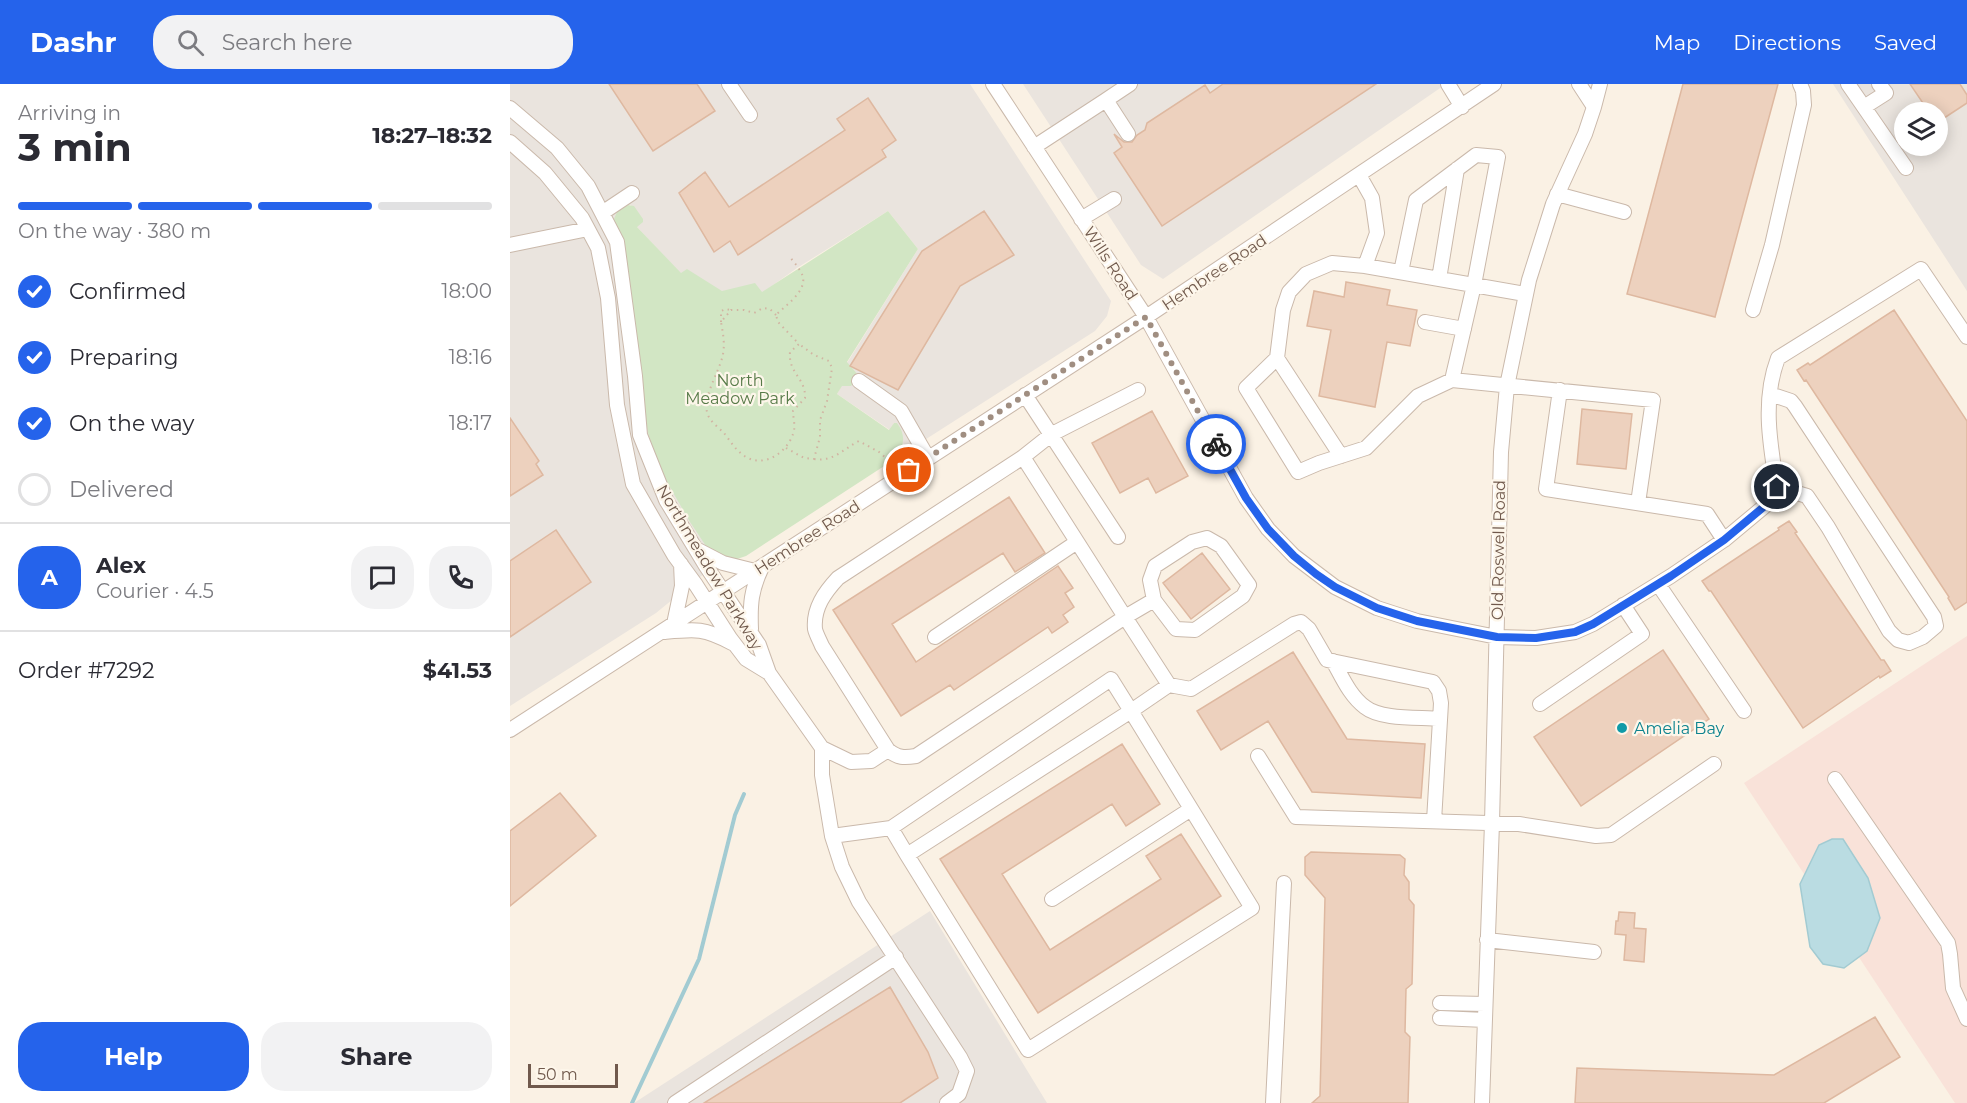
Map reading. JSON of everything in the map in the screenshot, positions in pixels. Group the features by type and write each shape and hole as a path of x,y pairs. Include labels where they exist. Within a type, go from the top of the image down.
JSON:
{"street":[{"path":"729,84 750,116"},
{"name":"Wills Road","path":"993,84 1146,317 1246,498 1268,529 1294,556 1335,587 1377,608 1417,621 1497,637 1536,638 1575,632 1593,624 1658,584 1724,540 1766,505 1777,487"},
{"path":"1034,147 1130,84"},
{"path":"1448,84 1462,107"},
{"name":"Hembree Road","path":"510,730 1146,317 1494,84"},
{"path":"1579,84 1594,107"},
{"name":"Old Roswell Road","path":"1482,1103 1492,824 1501,452 1507,386 1525,294 1557,194 1585,134 1599,84"},
{"path":"1754,310 1772,245 1804,105 1800,84"},
{"path":"1848,84 1906,168"},
{"path":"1864,107 1886,93 1879,84"},
{"path":"1106,100 1128,134"},
{"name":"Northmeadow Parkway","path":"510,108 557,148 588,186 617,242 635,376 640,435 666,500 759,645 769,673 822,748"},
{"name":"Northmeadow Parkway","path":"510,142 545,173 582,218 598,248 608,298 617,405 633,484 681,564 735,644 746,659 769,673"},
{"path":"1401,272 1416,200 1476,155 1498,157 1474,285 1452,380"},
{"path":"1439,279 1457,169"},
{"path":"1359,175 1372,198 1377,233 1365,266"},
{"path":"602,213 632,193"},
{"path":"1557,194 1624,212"},
{"path":"1081,219 1114,199"},
{"path":"510,245 588,229"},
{"path":"1525,294 1365,266 1332,263 1306,274 1289,292 1283,310 1277,358 1246,388 1298,472 1365,448 1418,396 1452,380 1653,400 1638,503"},
{"path":"1770,394 1791,401 1795,406 1934,617 1936,626 1932,631 1909,643 1898,640 1889,631 1828,526 1807,496 1777,487 1768,429 1771,376 1778,358 1921,269 1967,337"},
{"path":"1425,322 1464,329"},
{"path":"1277,358 1341,456"},
{"path":"859,381 902,411 928,458"},
{"path":"1138,390 1052,434 1023,457 838,578 820,600 815,630 822,646 888,750 896,756 905,758 916,756 1154,600"},
{"path":"1560,390 1546,489 1707,514 1724,540"},
{"path":"1025,395 1118,537"},
{"path":"1023,457 1169,685"},
{"path":"1207,538 1221,546 1249,585 1243,596 1195,630 1176,629 1154,600 1150,580 1155,566 1192,542 1207,538"},
{"path":"935,637 1077,542"},
{"path":"698,550 723,563 759,568 750,603 751,632"},
{"path":"674,624 682,586 681,564"},
{"path":"1658,584 1744,711"},
{"path":"1540,704 1642,634 1623,605"},
{"path":"907,855 1169,685 1191,689 1294,624 1301,622 1309,629 1327,660 1433,682 1439,691 1440,719 1434,821"},
{"path":"660,633 689,629 709,632 735,644"},
{"path":"1333,661 1347,686 1367,709 1379,714 1440,719"},
{"path":"832,837 891,828 1111,679 1252,908 1028,1050 891,828"},
{"path":"888,750 871,761 851,762 822,748 822,775 832,837 842,867 859,902 967,1071 959,1094 947,1103"},
{"path":"1258,756 1296,817 1519,824 1596,836 1611,835 1714,764"},
{"path":"1835,779 1948,943 1953,988 1967,1019"},
{"path":"1052,899 1191,808"},
{"path":"1274,1103 1284,882"},
{"path":"1487,940 1594,952"},
{"path":"675,1103 896,957"},
{"path":"1440,1003 1485,1004"},
{"path":"1440,1018 1485,1020"}],"path":[{"path":"776,315 803,286 802,275 789,256"},
{"path":"799,344 790,352 789,361 805,391 805,398 793,411 794,432 786,448 772,458 760,461 747,458 732,445 707,415 706,404 723,355 724,337 721,311 744,310 754,313 763,308 770,309 776,315 778,322 799,344 814,355 829,361 832,368 814,459"},
{"path":"721,322 731,310"},
{"path":"786,448 804,458 827,460 859,441 888,460"}],"shaded area":[{"path":"510,84 970,84 1111,301 1107,316 1095,331 898,457 904,445 894,423 890,430 837,394 842,385 859,376 847,363 918,249 888,211 797,268 762,293 722,291 681,274 637,227 631,205 617,212 722,559 656,613 510,706"},
{"path":"1023,84 1446,84 1163,279 1141,265"},
{"path":"1833,84 1967,84 1967,291"},
{"path":"1967,636 1967,1103 1955,1103 1744,783"},
{"path":"930,911 1047,1103 634,1103"}],"green space":[{"name":"North Meadow Park","path":"628,205 634,206 643,219 637,227 681,273 687,269 722,291 755,283 762,292 888,211 918,249 847,362 859,376 851,386 842,386 837,394 889,430 894,423 897,423 903,440 898,457 746,556 734,560 710,552 660,470 648,433 614,219 617,212"}],"water":[{"path":"1832,839 1843,839 1868,878 1880,918 1867,951 1844,968 1823,964 1810,947 1800,884 1819,845"}],"building":[{"path":"609,84 697,84 715,111 653,151"},
{"path":"1223,84 1376,84 1162,226 1114,153 1122,147 1114,134 1124,142 1132,142 1145,130 1147,123 1205,85 1210,93"},
{"path":"1683,84 1778,84 1715,317 1627,294"},
{"path":"1910,84 1960,84 1967,95 1967,103 1948,115 1948,102 1922,102"},
{"path":"868,98 896,140 882,150 886,157 738,255 730,241 714,252 679,193 705,172 729,207 845,130 837,119"},
{"path":"984,211 1014,255 960,286 898,390 850,366 922,251"},
{"path":"1346,282 1390,290 1387,305 1417,310 1410,346 1387,342 1375,407 1319,396 1331,330 1307,326 1314,291 1344,297"},
{"path":"1894,310 1967,421 1967,602 1955,610 1949,597 1806,380 1804,381 1797,370 1808,363 1810,365"},
{"path":"1582,409 1632,414 1626,469 1577,464"},
{"path":"1152,411 1188,476 1156,493 1148,478 1120,493 1092,443"},
{"path":"510,418 539,461 536,464 543,475 510,496"},
{"path":"1009,497 1045,553 1015,572 1003,553 892,624 916,662 1058,566 1073,588 1065,593 1074,607 1063,615 1068,622 1052,633 1048,627 954,690 950,685 901,716 833,610"},
{"path":"1789,521 1881,660 1884,660 1891,671 1880,678 1879,676 1803,728 1702,581"},
{"path":"556,530 591,582 510,637 510,561"},
{"path":"1202,553 1230,589 1191,619 1163,583"},
{"name":"Amelia Bay","path":"1663,650 1709,719 1581,806 1534,737"},
{"path":"1293,652 1347,739 1425,744 1421,798 1312,792 1268,721 1221,750 1197,711"},
{"path":"1122,744 1160,804 1126,826 1112,804 1002,874 1050,950 1161,879 1146,856 1181,834 1221,896 1038,1013 940,859"},
{"path":"560,793 596,836 510,906 510,831"},
{"path":"1311,852 1400,855 1405,859 1404,875 1409,882 1409,899 1414,905 1412,984 1406,989 1405,1032 1410,1037 1408,1103 1312,1103 1320,1096 1325,898 1305,875 1305,857"},
{"path":"1619,912 1635,913 1634,928 1646,929 1644,962 1624,960 1626,935 1615,934"},
{"path":"890,987 928,1052 938,1078 900,1103 704,1103"},
{"path":"1875,1017 1900,1057 1824,1103 1575,1103 1577,1068 1774,1075"}],"waterway":[{"path":"632,1103 699,959 735,815 744,794"}],"way so far":[{"path":"909,470 1146,317 1216,444"}],"place":[{"name":"Amelia Bay","path":"1622,728"}],"route":[{"path":"1216,444 1246,498 1268,529 1294,556 1316,574 1335,587 1377,608 1417,621 1497,637 1536,638 1575,632 1593,624 1724,540 1766,505 1777,487"}]}
